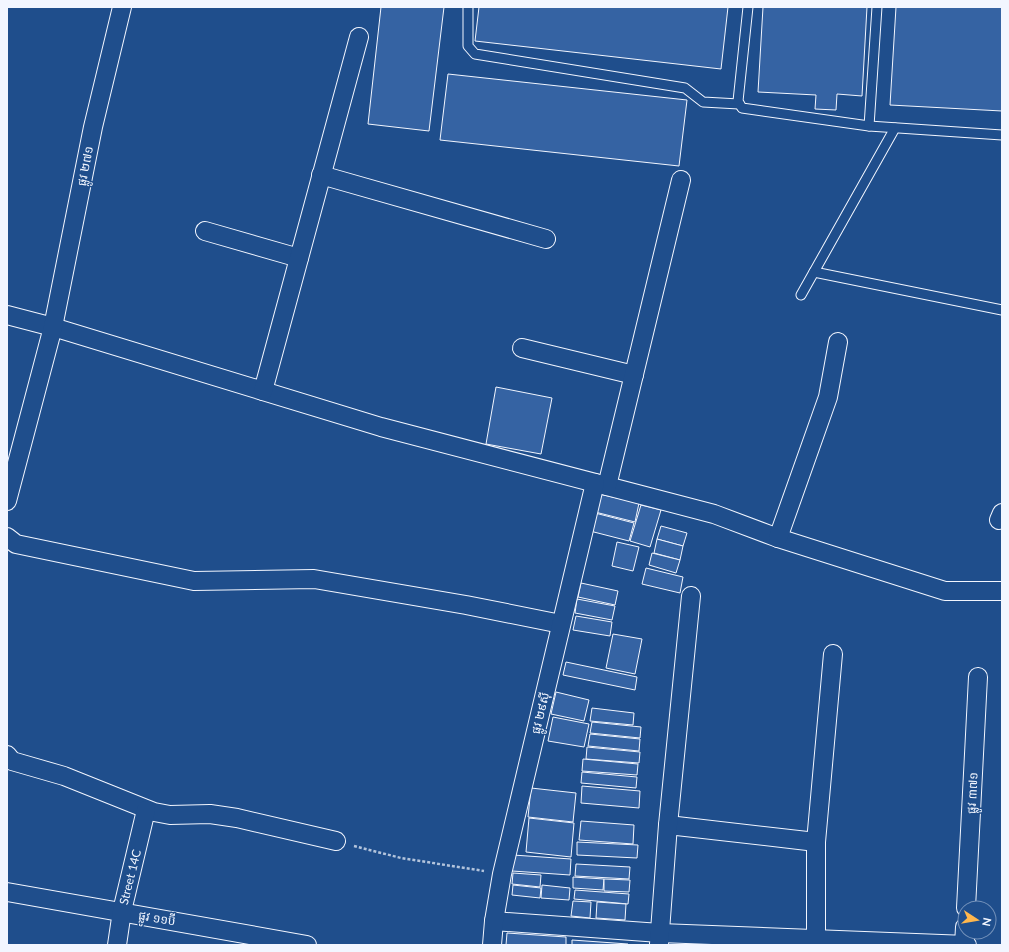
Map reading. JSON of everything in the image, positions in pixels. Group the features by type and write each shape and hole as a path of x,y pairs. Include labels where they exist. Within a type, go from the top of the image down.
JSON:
{"street":[{"name":"ផ្លូវ ២៧១","path":"7,501 53,327 93,127 122,7"},
{"path":"263,391 359,37"},
{"path":"321,175 546,239"},
{"name":"ផ្លូវ ២៩ស៊ី","path":"492,945 494,921 502,874 560,624 634,375 681,180"},
{"path":"205,231 299,258"},
{"path":"7,315 53,327 381,428 714,514 778,538 945,591 1002,591"},
{"path":"778,538 828,397 838,342"},
{"path":"522,348 634,375"},
{"path":"7,537 16,544 194,582 314,579 466,605 560,624"},
{"path":"660,939 668,825 691,596"},
{"path":"816,942 816,842 833,654"},
{"name":"ផ្លូវ ៣៧១","path":"966,900 978,677"},
{"path":"7,755 12,761 64,776 146,810 170,815 210,814 237,818 336,841"},
{"name":"Street 14C","path":"118,945 122,911 146,810"},
{"path":"668,825 816,842"},
{"name":"ផ្លូវ ១១ប៊ី","path":"7,892 122,911 307,945"},
{"path":"494,921 660,939 967,945"}],"lane":[{"path":"468,7 468,46 475,54 685,88 703,102 739,104 742,108 869,126 1002,134"},
{"path":"739,104 748,7"},
{"path":"869,126 877,7"},
{"path":"802,295 895,128"},
{"path":"814,272 1002,310"}],"path":[{"path":"336,841 401,858 502,874"}],"building":[{"path":"381,7 444,7 429,131 368,124"},
{"path":"479,7 728,7 721,69 475,41"},
{"path":"763,7 867,7 862,96 837,94 836,110 815,109 816,95 758,92"},
{"path":"896,7 1002,7 1002,111 890,105"},
{"path":"448,74 687,100 679,166 440,140"},
{"path":"496,387 552,398 541,454 486,444"},
{"path":"599,494 639,503 635,522 595,512"},
{"path":"641,505 661,510 650,547 630,541"},
{"path":"595,513 634,523 629,541 590,531"},
{"path":"661,526 687,533 683,546 657,539"},
{"path":"657,539 683,546 680,560 654,553"},
{"path":"617,542 639,547 633,571 612,566"},
{"path":"652,553 680,560 676,573 649,565"},
{"path":"646,568 683,577 680,593 642,584"},
{"path":"581,583 618,591 615,605 578,597"},
{"path":"577,599 615,606 612,620 575,613"},
{"path":"576,616 612,622 610,636 573,630"},
{"path":"613,634 642,639 635,674 606,668"},
{"path":"566,662 637,677 635,690 563,675"},
{"path":"556,692 589,700 584,721 551,714"},
{"path":"592,708 634,713 633,725 590,721"},
{"path":"553,717 589,724 584,747 548,741"},
{"path":"592,722 641,727 640,738 590,733"},
{"path":"590,734 640,739 639,751 588,746"},
{"path":"587,747 640,752 639,763 586,759"},
{"path":"583,759 638,764 637,775 582,771"},
{"path":"582,772 637,777 636,788 581,783"},
{"path":"582,786 640,791 639,808 581,803"},
{"path":"531,788 576,793 573,822 528,817"},
{"path":"529,818 574,823 571,857 526,852"},
{"path":"581,821 634,825 633,844 579,840"},
{"path":"577,842 638,845 637,858 577,855"},
{"path":"513,855 571,859 570,875 512,871"},
{"path":"576,864 630,867 629,879 575,876"},
{"path":"513,873 541,875 540,887 512,884"},
{"path":"573,877 604,879 603,890 573,888"},
{"path":"604,879 630,880 629,892 604,891"},
{"path":"513,885 541,888 540,898 512,895"},
{"path":"542,885 570,888 569,900 541,898"},
{"path":"575,890 629,894 628,904 574,899"},
{"path":"573,901 591,902 590,918 571,916"},
{"path":"597,902 626,904 625,920 596,918"},
{"path":"507,933 566,937 566,945 506,945"},
{"path":"572,940 628,944 628,945 572,945"}]}
